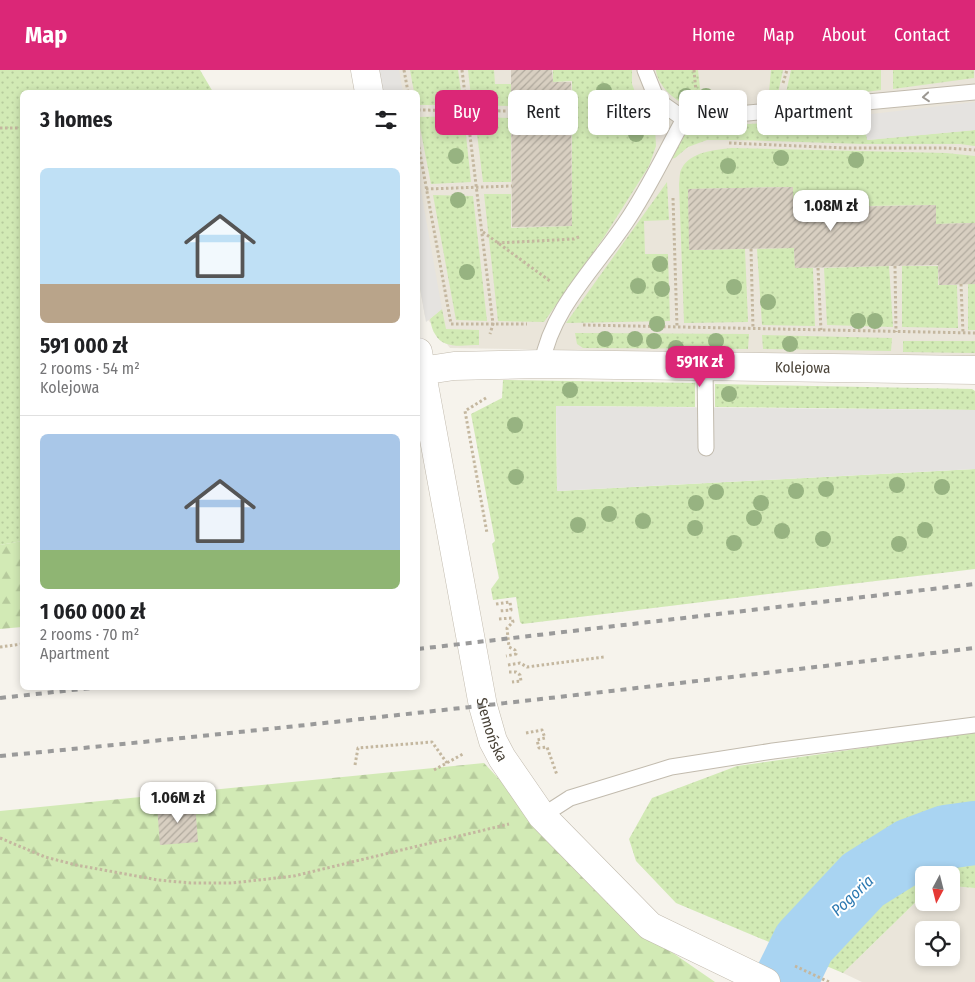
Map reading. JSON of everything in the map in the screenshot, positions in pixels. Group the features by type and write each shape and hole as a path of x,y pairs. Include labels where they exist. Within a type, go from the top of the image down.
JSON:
{"street":[{"path":"365,70 369,90"},
{"name":"Kolejowa","path":"420,361 454,366 542,364 975,370"},
{"name":"Siemońska","path":"420,367 470,643 488,726 506,766 542,816 650,926 759,979"}],"lane":[{"path":"645,70 657,100 679,115"},
{"path":"747,113 975,92"},
{"path":"542,364 544,348 555,324 572,297 627,221 679,128"},
{"path":"705,367 706,448"},
{"path":"542,816 570,798 671,767 773,751 975,725"}],"path":[{"path":"404,70 408,90"},
{"path":"462,70 465,90"},
{"path":"420,110 435,110"},
{"path":"0,128 20,128"},
{"path":"470,135 493,324"},
{"path":"724,143 846,148 946,148 975,150"},
{"path":"420,154 451,324 555,324 975,334"},
{"path":"426,188 512,186"},
{"path":"673,194 676,327"},
{"path":"497,243 574,239 627,221"},
{"path":"482,231 572,297"},
{"path":"751,249 753,329"},
{"path":"895,266 896,332"},
{"path":"818,268 821,330"},
{"path":"961,284 963,333"},
{"path":"465,411 487,541"},
{"path":"488,605 510,602 511,610 492,612"},
{"path":"494,620 512,618 513,622 507,628 509,647 516,650 516,654 499,656"},
{"path":"0,647 20,644"},
{"path":"500,666 520,663 527,667 604,657"},
{"path":"501,674 516,672 520,675 521,681 506,683"},
{"path":"523,734 542,730 545,738 537,740 539,748 548,747 556,773"},
{"path":"355,765 358,748 432,742 446,763"},
{"path":"434,770 468,751"},
{"path":"0,838 45,858 76,865 166,881 232,883 294,876 542,816"},
{"path":"788,962 829,982"}],"shaded area":[{"path":"377,70 975,70 975,357 450,348 425,316 420,289 420,90 381,90"},
{"path":"379,70 399,70 403,90 383,90"},
{"path":"975,102 975,130 867,140 866,135 871,135 871,114"},
{"path":"420,185 442,309 426,322 420,288"},
{"path":"556,406 975,410 975,469 557,491"},
{"path":"960,887 975,888 975,982 862,982 843,973 915,903 915,911 960,911"}],"green space":[{"path":"0,70 200,70 212,90 20,90 20,541 0,545"},
{"path":"410,70 458,70 461,90 435,90 435,105 420,105 420,90 414,90"},
{"path":"468,70 494,70 495,84 511,84 511,90 508,90 508,106 498,106 498,90 470,90"},
{"path":"553,70 632,70 632,84 634,90 588,90 588,135 655,135 656,146 649,166 604,237 544,322 498,321 484,194 511,194 511,228 572,226 572,135 578,135 578,90 572,90 572,81 553,82"},
{"path":"656,70 698,70 700,90 679,90 679,101 669,94 669,90 665,90"},
{"path":"771,70 783,70 779,90 769,90"},
{"path":"791,70 881,70 881,90 787,90"},
{"path":"893,70 974,70 974,78 893,89"},
{"path":"420,117 435,117 435,135 466,135 471,182 431,184 420,127"},
{"path":"498,118 508,118 508,135 511,135 511,182 483,182 477,135 498,135"},
{"path":"747,124 757,124 757,135 867,135 868,140 975,130 975,146 960,144 863,144 707,140 688,147 675,158 670,159 682,135 747,135"},
{"path":"731,148 946,153 975,156 975,223 936,224 936,205 793,207 792,187 688,189 690,250 745,249 748,322 684,323 680,171 691,158 697,155"},
{"path":"667,182 669,220 644,221 645,254 668,254 670,321 566,323"},
{"path":"433,195 473,196 487,321 456,320"},
{"path":"794,248 795,268 813,268 815,326 762,325 757,249"},
{"path":"889,266 893,327 827,325 824,268"},
{"path":"902,266 938,266 938,285 957,285 958,328 902,327"},
{"path":"968,284 975,284 975,330 968,330"},
{"path":"442,309 446,329 479,330 479,345 454,346 448,345 439,339 433,331 430,319"},
{"path":"575,333 749,334 748,349 583,348 577,344"},
{"path":"762,335 892,338 891,351 763,349"},
{"path":"903,341 975,341 975,353 903,352"},
{"path":"503,380 695,383 695,407 556,406 557,491 975,469 975,569 522,624 520,622 516,597 493,600 491,589 499,578 492,544 495,541 471,414 502,398"},
{"path":"715,384 972,389 975,391 975,410 715,407"},
{"path":"20,541 20,627 0,629 0,545"},
{"path":"975,732 975,888 960,887 960,866 915,866 915,903 843,973 676,903 636,861 629,839 652,798 737,766"},
{"path":"484,763 644,933 715,982 0,982 0,811"}],"building":[{"path":"511,70 552,70 553,82 571,82 571,90 511,90"},
{"path":"511,135 571,135 572,226 512,227"},
{"path":"793,187 793,208 936,205 936,224 975,223 975,284 939,285 938,265 795,268 794,248 689,250 688,189"},
{"path":"195,803 198,842 160,845 157,806"}],"waterway":[{"name":"Pogoria","path":"785,982 804,943 863,880 911,850 946,837 975,833"}],"railway":[{"path":"420,649 975,584"},
{"path":"0,756 488,705 975,648"},
{"path":"0,698 73,690"}]}
